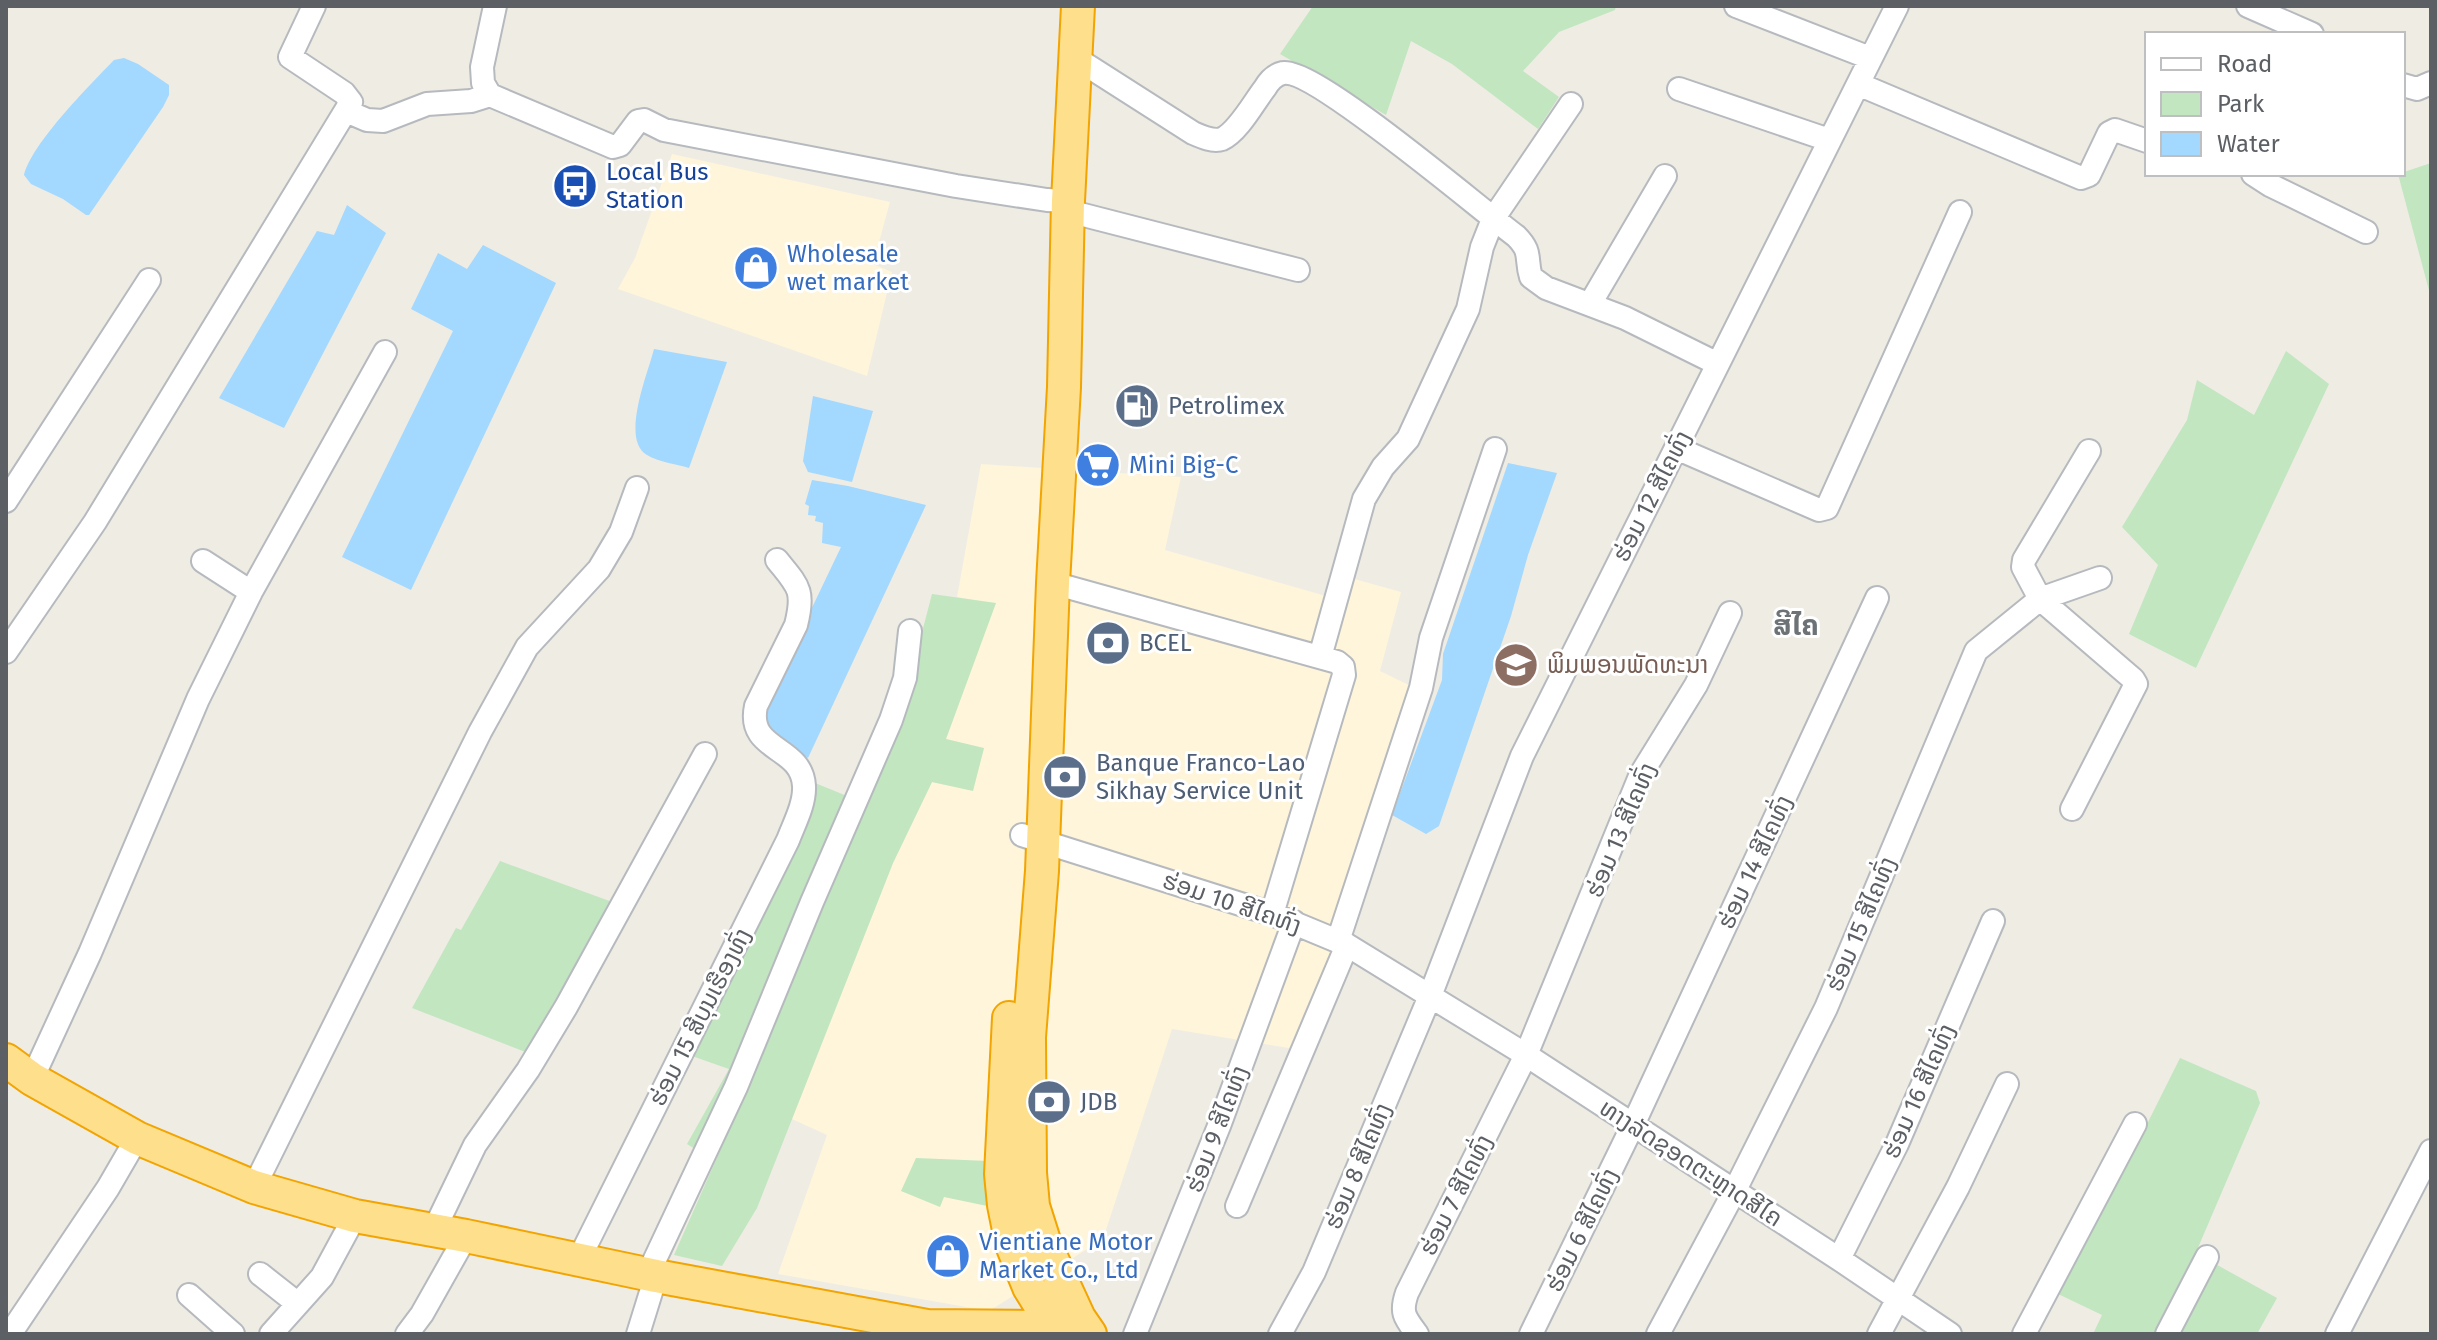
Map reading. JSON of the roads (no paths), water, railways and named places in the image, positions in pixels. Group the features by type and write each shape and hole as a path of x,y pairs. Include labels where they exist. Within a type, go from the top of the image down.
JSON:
{"highway":[{"path":"1056,6 1064,387 1053,583 1033,838 1008,1036 1001,1174 1012,1245 1029,1287 1070,1328"},
{"path":"1070,1328 1060,1281 1033,1206 1030,1173 1033,838 1031,581 1043,386 1078,6"},
{"path":"6,1060 32,1079 137,1138 254,1187 355,1216 924,1330 1070,1328"}],"street":[{"path":"6,652 95,522 351,102 344,93 290,57 314,6"},
{"path":"495,6 482,67 483,83 490,95 613,147 620,145 638,121 644,120 664,130 1061,204 1298,270"},
{"path":"1736,6 1870,58"},
{"name":"ຮ່ອມ 12 ສີໄຄທົ່ງ","path":"1430,996 1522,756 1897,6"},
{"path":"2248,6 2307,32"},
{"path":"1074,57 1193,133 1208,139 1221,139 1235,129 1272,78 1284,73 1295,75 1348,104 1526,246 1530,255 1531,277 1546,288 1625,318 1718,364"},
{"path":"2405,86 2417,89 2431,83"},
{"path":"1858,84 2081,178 2089,175 2109,133 2115,130 2145,140"},
{"path":"1679,89 1829,140"},
{"path":"346,111 367,120 383,121 427,104 471,101 490,95"},
{"path":"1320,657 1364,499 1383,467 1408,439 1468,309 1482,247 1493,219 1571,104"},
{"path":"1590,304 1665,176"},
{"path":"2256,176 2366,232"},
{"path":"1676,448 1819,510 1827,508 1960,212"},
{"path":"6,501 149,280"},
{"path":"32,1079 90,953 198,699 251,592 385,352"},
{"path":"1237,1206 1342,943 1421,688 1431,638 1495,449"},
{"path":"2072,809 2136,684 2040,599 2023,567 2024,560 2089,451"},
{"path":"254,1187 480,732 527,647 599,569 621,532 637,488"},
{"name":"ຮ່ອມ 15 ສີບຸນເຮືອງທົ່ງ","path":"579,1259 788,840 804,796 801,771 791,758 763,739 754,717 756,706 796,625 802,598 777,560"},
{"path":"203,561 251,592"},
{"path":"2040,599 2100,578"},
{"path":"1053,583 1320,657 1343,667 1344,675 1272,914"},
{"name":"ຮ່ອມ 14 ສີໄຄທົ່ງ","path":"1633,1125 1877,598"},
{"name":"ຮ່ອມ 15 ສີໄຄທົ່ງ","path":"1658,1334 1734,1192 1826,1008 1976,651 2040,599"},
{"name":"ຮ່ອມ 13 ສີໄຄທົ່ງ","path":"1526,1055 1641,774 1696,685 1730,613"},
{"path":"638,1334 652,1275 706,1146 736,1087 891,720 905,678 910,631"},
{"path":"434,1230 475,1145 528,1070 566,1007 705,754"},
{"name":"ຮ່ອມ 10 ສີໄຄທົ່ງ","path":"1033,838 1294,922 1342,943 1430,996"},
{"name":"ຮ່ອມ 16 ສີໄຄທົ່ງ","path":"1839,1259 1897,1144 1993,921"},
{"name":"ຮ່ອມ 9 ສີໄຄທົ່ງ","path":"1135,1334 1219,1126 1294,922"},
{"name":"ທາງລັດຊອດຕະຫຼາດສີໄຄ","path":"1430,996 1526,1055 1950,1334"},
{"name":"ຮ່ອມ 8 ສີໄຄທົ່ງ","path":"1280,1334 1314,1272 1430,996"},
{"name":"ຮ່ອມ 7 ສີໄຄທົ່ງ","path":"1417,1334 1406,1319 1402,1306 1407,1293 1526,1055"},
{"path":"1879,1334 1900,1300 1958,1187 2007,1084"},
{"path":"2024,1334 2135,1124"},
{"name":"ຮ່ອມ 6 ສີໄຄທົ່ງ","path":"1531,1334 1633,1125"},
{"path":"10,1334 108,1188 137,1138"},
{"path":"2337,1334 2431,1151"},
{"path":"271,1334 322,1277 355,1216"},
{"path":"407,1334 422,1314 466,1236"},
{"path":"2167,1334 2207,1257"},
{"path":"260,1274 298,1304"},
{"path":"189,1295 233,1334"}],"water":[{"path":"124,58 169,85 169,95 89,215 86,215 63,199 31,184 24,175 38,147 63,115 114,60"},
{"path":"347,205 386,233 284,428 219,398 317,231 334,235"},
{"path":"483,245 556,283 411,590 342,557 453,331 411,309 438,253 467,269"},
{"path":"654,349 727,362 689,468 647,455 639,447 636,435 638,405"},
{"path":"813,396 873,411 852,482 808,472 803,461"},
{"path":"1508,463 1557,473 1439,826 1426,834 1392,815 1442,680 1443,654"},
{"path":"812,480 926,505 808,758 772,732 765,706 841,547 822,543 823,523 815,521 816,516 808,515 809,506 805,504"}],"place":[{"name":"Local Bus Station","path":"575,186"},
{"name":"Wholesale wet market","path":"756,268"},
{"name":"Petrolimex","path":"1137,406"},
{"name":"Mini Big-C","path":"1098,465"},
{"name":"BCEL","path":"1108,643"},
{"name":"ພິມພອນພັດທະນາ","path":"1516,665"},
{"name":"Banque Franco-Lao Sikhay Service Unit","path":"1065,777"},
{"name":"JDB","path":"1049,1102"},
{"name":"Vientiane Motor Market Co., Ltd","path":"948,1256"}],"district":[{"name":"ສີໄຄ","path":"1796,625"}]}
